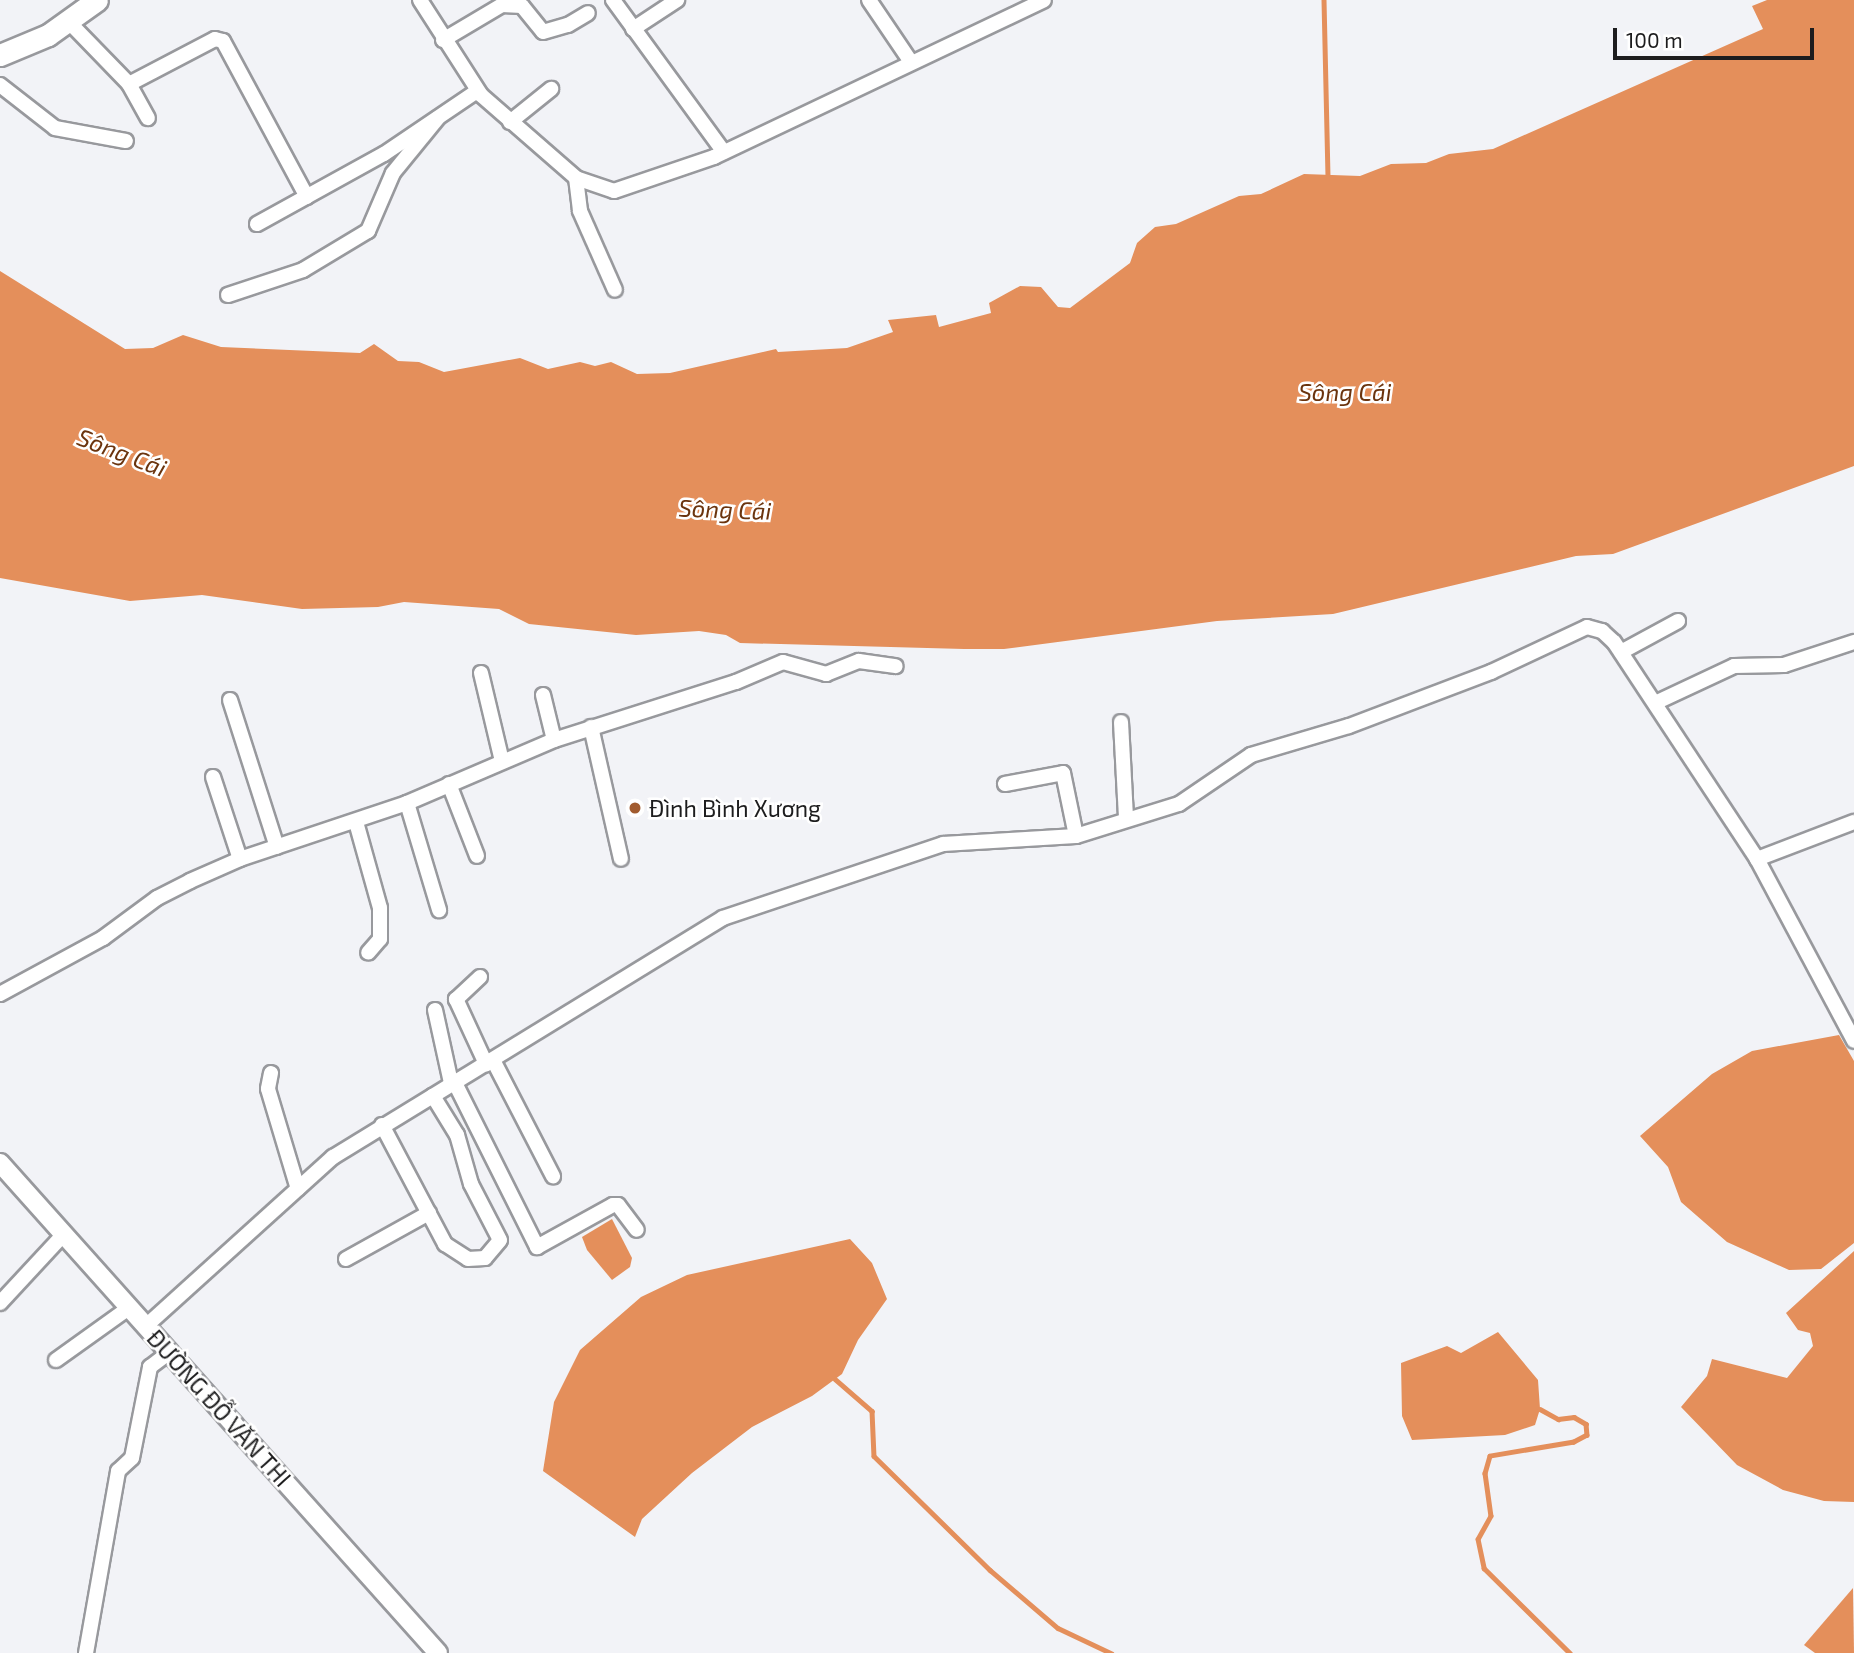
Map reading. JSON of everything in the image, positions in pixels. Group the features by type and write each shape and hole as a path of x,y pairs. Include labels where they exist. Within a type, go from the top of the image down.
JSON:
{"main road":[{"path":"0,55 48,35 97,0"}],"street":[{"path":"420,0 477,91 576,178 614,191 659,179 724,152 1036,2"},
{"path":"613,0 724,152"},
{"path":"633,29 677,0"},
{"path":"869,0 911,62"},
{"path":"443,40 502,5 522,6 543,32 568,25 588,13"},
{"path":"68,21 129,84 148,118"},
{"path":"129,84 215,39 223,41 307,197"},
{"path":"0,85 60,130 125,141"},
{"path":"510,122 551,89"},
{"path":"257,224 437,119 477,91"},
{"path":"228,295 303,270 368,231 393,173 437,119"},
{"path":"576,178 580,211 615,290"},
{"path":"1621,652 1678,621"},
{"path":"147,1325 333,1157 723,918 762,902 943,844 1076,836 1179,804 1251,755 1349,726 1478,677 1587,627 1602,631 1621,652 1757,859 1854,1041"},
{"path":"1656,703 1734,666 1784,665 1854,642"},
{"path":"0,994 103,938 166,892 240,859 407,803 554,740 736,682 783,662 826,674 864,660 895,666"},
{"path":"481,673 502,761"},
{"path":"542,695 554,740"},
{"path":"230,700 277,847"},
{"path":"1121,722 1126,819"},
{"path":"591,727 621,859"},
{"path":"1004,784 1063,773 1076,836"},
{"path":"213,777 240,859"},
{"path":"449,784 477,856"},
{"path":"407,803 439,910"},
{"path":"355,822 380,908 380,939 368,953"},
{"path":"1757,859 1854,822"},
{"path":"480,977 456,999 553,1176"},
{"path":"435,1010 453,1082 537,1247 613,1205 618,1205 637,1230"},
{"path":"271,1073 268,1089 274,1115 298,1189"},
{"path":"382,1125 445,1244 468,1259 485,1258 497,1249 500,1240 471,1184 466,1154 433,1096"},
{"name":"ĐƯỜNG ĐỖ VĂN THI","path":"0,1163 439,1653"},
{"path":"346,1259 429,1213"},
{"path":"0,1303 65,1234"},
{"path":"56,1360 130,1307"},
{"path":"86,1653 118,1471 132,1458 150,1367 170,1352"}],"water":[{"name":"Sông Cái","path":"1767,0 1854,0 1854,466 1613,554 1576,556 1333,614 1217,621 1004,649 740,643 726,635 699,631 636,635 529,624 499,609 404,602 378,607 302,609 202,595 130,601 0,578 0,271 125,349 153,348 183,335 221,347 360,353 374,344 398,361 419,362 444,372 520,358 548,369 580,362 595,366 611,362 637,374 670,373 776,349 778,352 847,348 893,332 888,320 936,315 939,327 991,313 989,303 1020,286 1041,287 1058,307 1070,308 1130,263 1137,243 1155,227 1176,224 1239,196 1261,194 1304,174 1360,176 1391,164 1426,163 1449,154 1493,149 1763,29 1752,6"},
{"path":"1839,1035 1854,1061 1854,1243 1821,1269 1789,1270 1727,1242 1681,1202 1668,1167 1640,1136 1712,1074 1752,1051"},
{"path":"612,1219 632,1258 630,1267 612,1280 587,1250 582,1237"},
{"path":"850,1239 872,1263 887,1299 858,1340 842,1374 812,1396 752,1427 692,1473 642,1519 635,1537 543,1471 554,1402 580,1350 641,1297 687,1275"},
{"path":"1854,1251 1854,1502 1824,1501 1783,1490 1737,1465 1681,1407 1707,1376 1712,1359 1787,1378 1813,1346 1810,1333 1798,1330 1786,1313"},
{"path":"1498,1332 1538,1380 1540,1409 1535,1425 1505,1435 1412,1440 1402,1416 1401,1363 1447,1346 1461,1353"},
{"path":"1853,1588 1854,1653 1815,1653 1804,1645"}],"waterway":[{"path":"1324,0 1328,174"},
{"path":"835,1379 872,1411 874,1456 990,1570 1058,1628 1111,1653"},
{"path":"1540,1409 1558,1419 1574,1417 1586,1424 1587,1435 1574,1442 1490,1456 1485,1473 1491,1516 1478,1539 1484,1568 1570,1653"}],"place":[{"name":"Đình Bình Xương","path":"635,808"}]}
